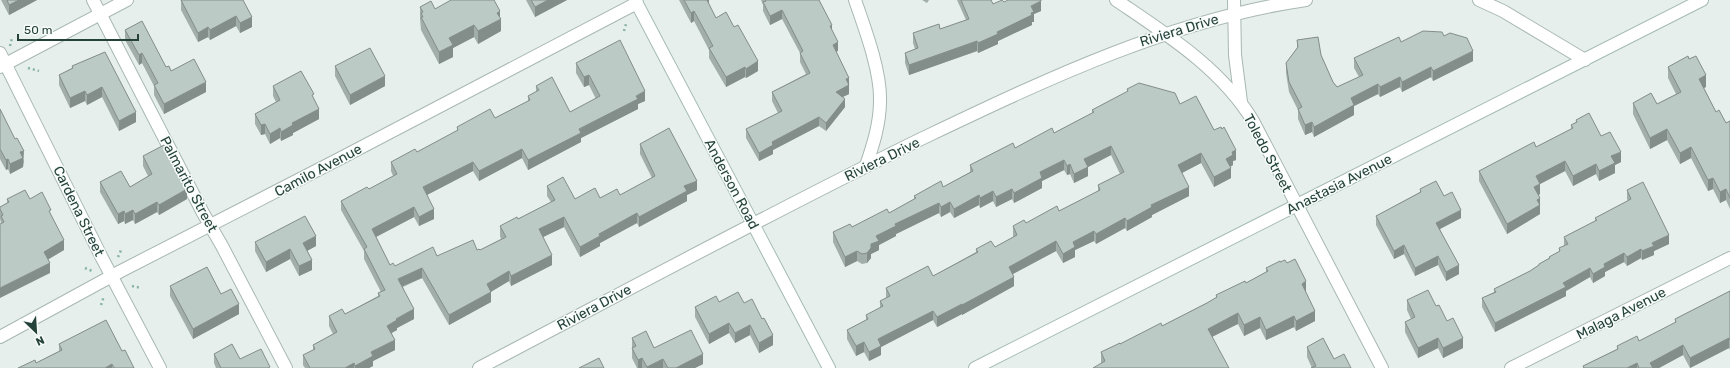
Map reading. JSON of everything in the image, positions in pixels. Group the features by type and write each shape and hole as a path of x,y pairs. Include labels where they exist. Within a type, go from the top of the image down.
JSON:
{"street":[{"name":"Palmarito Street","path":"93,0 210,226 286,368"},
{"path":"3,66 127,0"},
{"path":"856,0 878,76 880,100 878,123 866,166"},
{"name":"Toledo Street","path":"1116,0 1215,73 1241,103 1253,121 1382,368"},
{"path":"1234,0 1236,62 1241,103"},
{"name":"Riviera Drive","path":"479,368 752,224 866,166 1069,70 1132,44 1164,34 1260,7 1306,0"},
{"path":"1479,0 1503,11 1585,60"},
{"name":"Anastasia Avenue","path":"975,368 1702,0"},
{"name":"Anderson Road","path":"636,1 829,368"},
{"name":"Camilo Avenue","path":"0,337 112,276 210,226 636,1"},
{"name":"Cardena Street","path":"0,53 3,66 160,368"},
{"name":"Malaga Avenue","path":"1511,368 1730,258"}],"path":[{"path":"624,30 626,23"},
{"path":"25,67 40,72"},
{"path":"116,260 122,248"},
{"path":"85,268 94,271"},
{"path":"101,305 105,295"}],"building":[{"path":"7,0 19,0 9,5"},
{"path":"181,0 243,0 252,17 240,23 236,16 210,30 208,27 198,33"},
{"path":"451,0 494,0 500,11 497,13 501,19 478,31 474,25 449,38 453,45 439,52 421,17 423,17 421,13 423,12 420,7 431,1 435,9"},
{"path":"531,0 548,0 535,7"},
{"path":"684,0 707,0 716,18 726,12 734,27 738,25 758,61 746,69 745,67 726,77 709,48 713,46 694,11 691,13"},
{"path":"765,0 819,0 832,25 830,26 838,42 833,45 849,78 846,79 849,85 836,92 845,99 826,123 819,117 772,142 773,145 759,153 746,129 782,111 772,92 810,73 800,53 803,51 782,10 770,16 763,2 766,1"},
{"path":"961,0 991,0 993,4 1002,0 1004,2 1008,0 1041,1 1031,6 1034,12 1031,13 1032,15 997,32 998,34 978,43 977,41 909,65 905,53 918,48 913,33 939,24 940,29 969,19"},
{"path":"142,21 166,67 169,66 171,71 194,59 206,82 164,104 154,85 158,83 142,53 139,55 125,30"},
{"path":"1423,31 1442,32 1444,36 1450,33 1467,38 1473,51 1433,71 1431,67 1402,82 1400,77 1380,87 1378,84 1351,98 1354,105 1314,127 1312,122 1305,125 1298,109 1302,107 1289,82 1286,63 1298,47 1297,40 1318,37 1321,55 1333,82 1337,87 1363,75 1354,58 1399,37 1401,42"},
{"path":"620,40 645,91 636,96 638,99 579,129 581,133 528,160 522,149 479,171 473,162 423,187 434,209 419,217 414,207 372,229 390,265 393,263 395,266 433,247 437,256 473,240 477,250 480,250 506,237 500,226 517,217 518,219 555,200 547,186 563,177 575,199 595,188 600,198 617,189 620,195 655,176 640,144 669,128 697,181 684,186 687,191 639,217 637,213 599,234 600,236 580,247 564,217 539,229 552,255 511,276 509,271 487,284 491,292 449,315 422,268 398,279 414,309 387,326 395,340 371,352 373,356 355,366 354,363 345,368 310,368 303,355 315,349 313,345 337,332 329,316 342,309 345,314 380,296 378,293 385,290 364,249 367,247 341,201 367,187 369,189 397,174 391,162 415,149 417,152 458,130 457,127 490,109 495,118 530,100 528,96 539,90 536,86 552,77 570,112 600,96 589,75 584,77 576,63"},
{"path":"370,48 385,76 350,95 335,66"},
{"path":"105,52 136,112 119,121 102,87 87,95 85,91 70,98 59,75 73,68 72,66"},
{"path":"1688,56 1689,59 1696,56 1706,75 1699,79 1716,112 1719,110 1726,123 1730,121 1730,198 1726,189 1720,192 1713,178 1708,180 1691,147 1680,153 1667,129 1650,138 1633,103 1651,93 1657,104 1681,92 1668,67"},
{"path":"301,71 314,94 312,95 319,109 292,123 293,125 281,132 280,128 270,134 265,124 261,125 255,114 280,100 273,86"},
{"path":"1139,83 1175,93 1180,104 1196,96 1214,130 1221,127 1222,129 1224,127 1236,150 1232,152 1233,155 1226,159 1231,168 1214,177 1201,153 1178,165 1189,187 1151,205 1152,207 1127,221 1125,218 1096,234 1094,231 1073,242 1075,247 1063,254 1056,241 1009,267 1014,277 937,317 933,311 878,339 881,346 869,352 864,342 856,346 847,330 868,319 866,315 883,306 880,301 890,296 886,288 928,266 933,276 978,252 976,249 991,241 995,247 1017,235 1013,226 1024,220 1026,223 1057,206 1059,211 1100,190 1098,185 1124,172 1111,146 1084,159 1088,167 1074,174 1070,164 1067,166 1064,160 1040,172 1042,178 1014,193 1012,189 996,197 993,191 980,198 979,195 954,209 950,202 941,207 939,203 895,224 896,226 876,236 879,241 871,244 871,248 867,253 862,254 857,251 845,257 833,232 850,224 852,227 887,209 889,213 916,198 914,196 941,181 943,187 973,171 970,165 1013,143 1015,148 1052,128 1054,133 1094,112 1092,110 1128,91 1127,89"},
{"path":"0,109 15,139 17,138 24,151 20,152 23,158 10,164 0,149"},
{"path":"1589,113 1601,136 1610,132 1621,152 1611,156 1615,163 1599,171 1596,164 1573,176 1565,161 1536,176 1540,184 1534,187 1540,198 1537,200 1540,205 1507,224 1479,171 1534,142 1536,147 1573,128 1571,125 1577,122 1576,120"},
{"path":"164,145 187,189 159,205 157,202 135,214 133,210 125,214 124,211 118,214 100,182 121,171 130,187 152,174 143,156"},
{"path":"1436,181 1444,196 1452,192 1461,210 1436,223 1459,265 1446,272 1438,256 1415,268 1404,245 1394,251 1376,216 1421,192 1420,189"},
{"path":"1643,182 1669,235 1652,243 1654,246 1642,251 1641,249 1627,257 1624,253 1604,264 1605,267 1593,274 1590,268 1563,283 1566,287 1495,323 1482,298 1496,292 1494,289 1530,271 1560,251 1559,248 1568,244 1564,237 1597,220 1595,218 1631,199 1627,190"},
{"path":"25,190 30,199 42,192 51,210 49,211 64,240 44,252 50,263 0,288 0,224 4,222 1,216 3,215 0,207 9,202 7,199"},
{"path":"305,216 316,236 303,243 312,260 299,266 290,249 266,262 255,242"},
{"path":"1295,259 1306,281 1302,284 1315,311 1296,321 1294,316 1266,330 1260,317 1244,325 1238,313 1208,329 1229,368 1093,368 1105,361 1101,352 1161,323 1162,326 1207,303 1217,297 1216,295 1245,281 1246,283 1268,271 1266,268 1280,261 1285,260 1287,263"},
{"path":"207,267 221,294 231,289 239,304 193,329 170,286"},
{"path":"1428,290 1436,306 1439,305 1447,321 1453,318 1463,338 1443,348 1438,338 1418,348 1405,322 1415,317 1407,300"},
{"path":"1730,291 1730,340 1729,338 1690,358 1683,345 1650,363 1653,368 1639,368 1637,363 1627,368 1584,368 1583,366 1618,349 1617,346 1637,336 1639,341 1676,322 1675,319"},
{"path":"738,292 744,303 752,299 762,319 764,318 773,335 759,343 750,325 735,333 729,323 709,334 695,307 716,296 719,302"},
{"path":"106,320 122,351 125,350 134,368 114,368 112,364 105,368 18,368 35,360 36,363 62,350 59,344"},
{"path":"691,330 703,354 676,368 668,368 663,359 647,367 642,358 638,360 632,348 636,346 632,338 646,331 654,348"},
{"path":"1323,338 1334,359 1344,354 1351,368 1311,368 1316,366 1307,347"},
{"path":"232,344 240,359 261,349 270,367 221,368 214,354"},
{"path":"599,358 604,368 579,368"}]}
